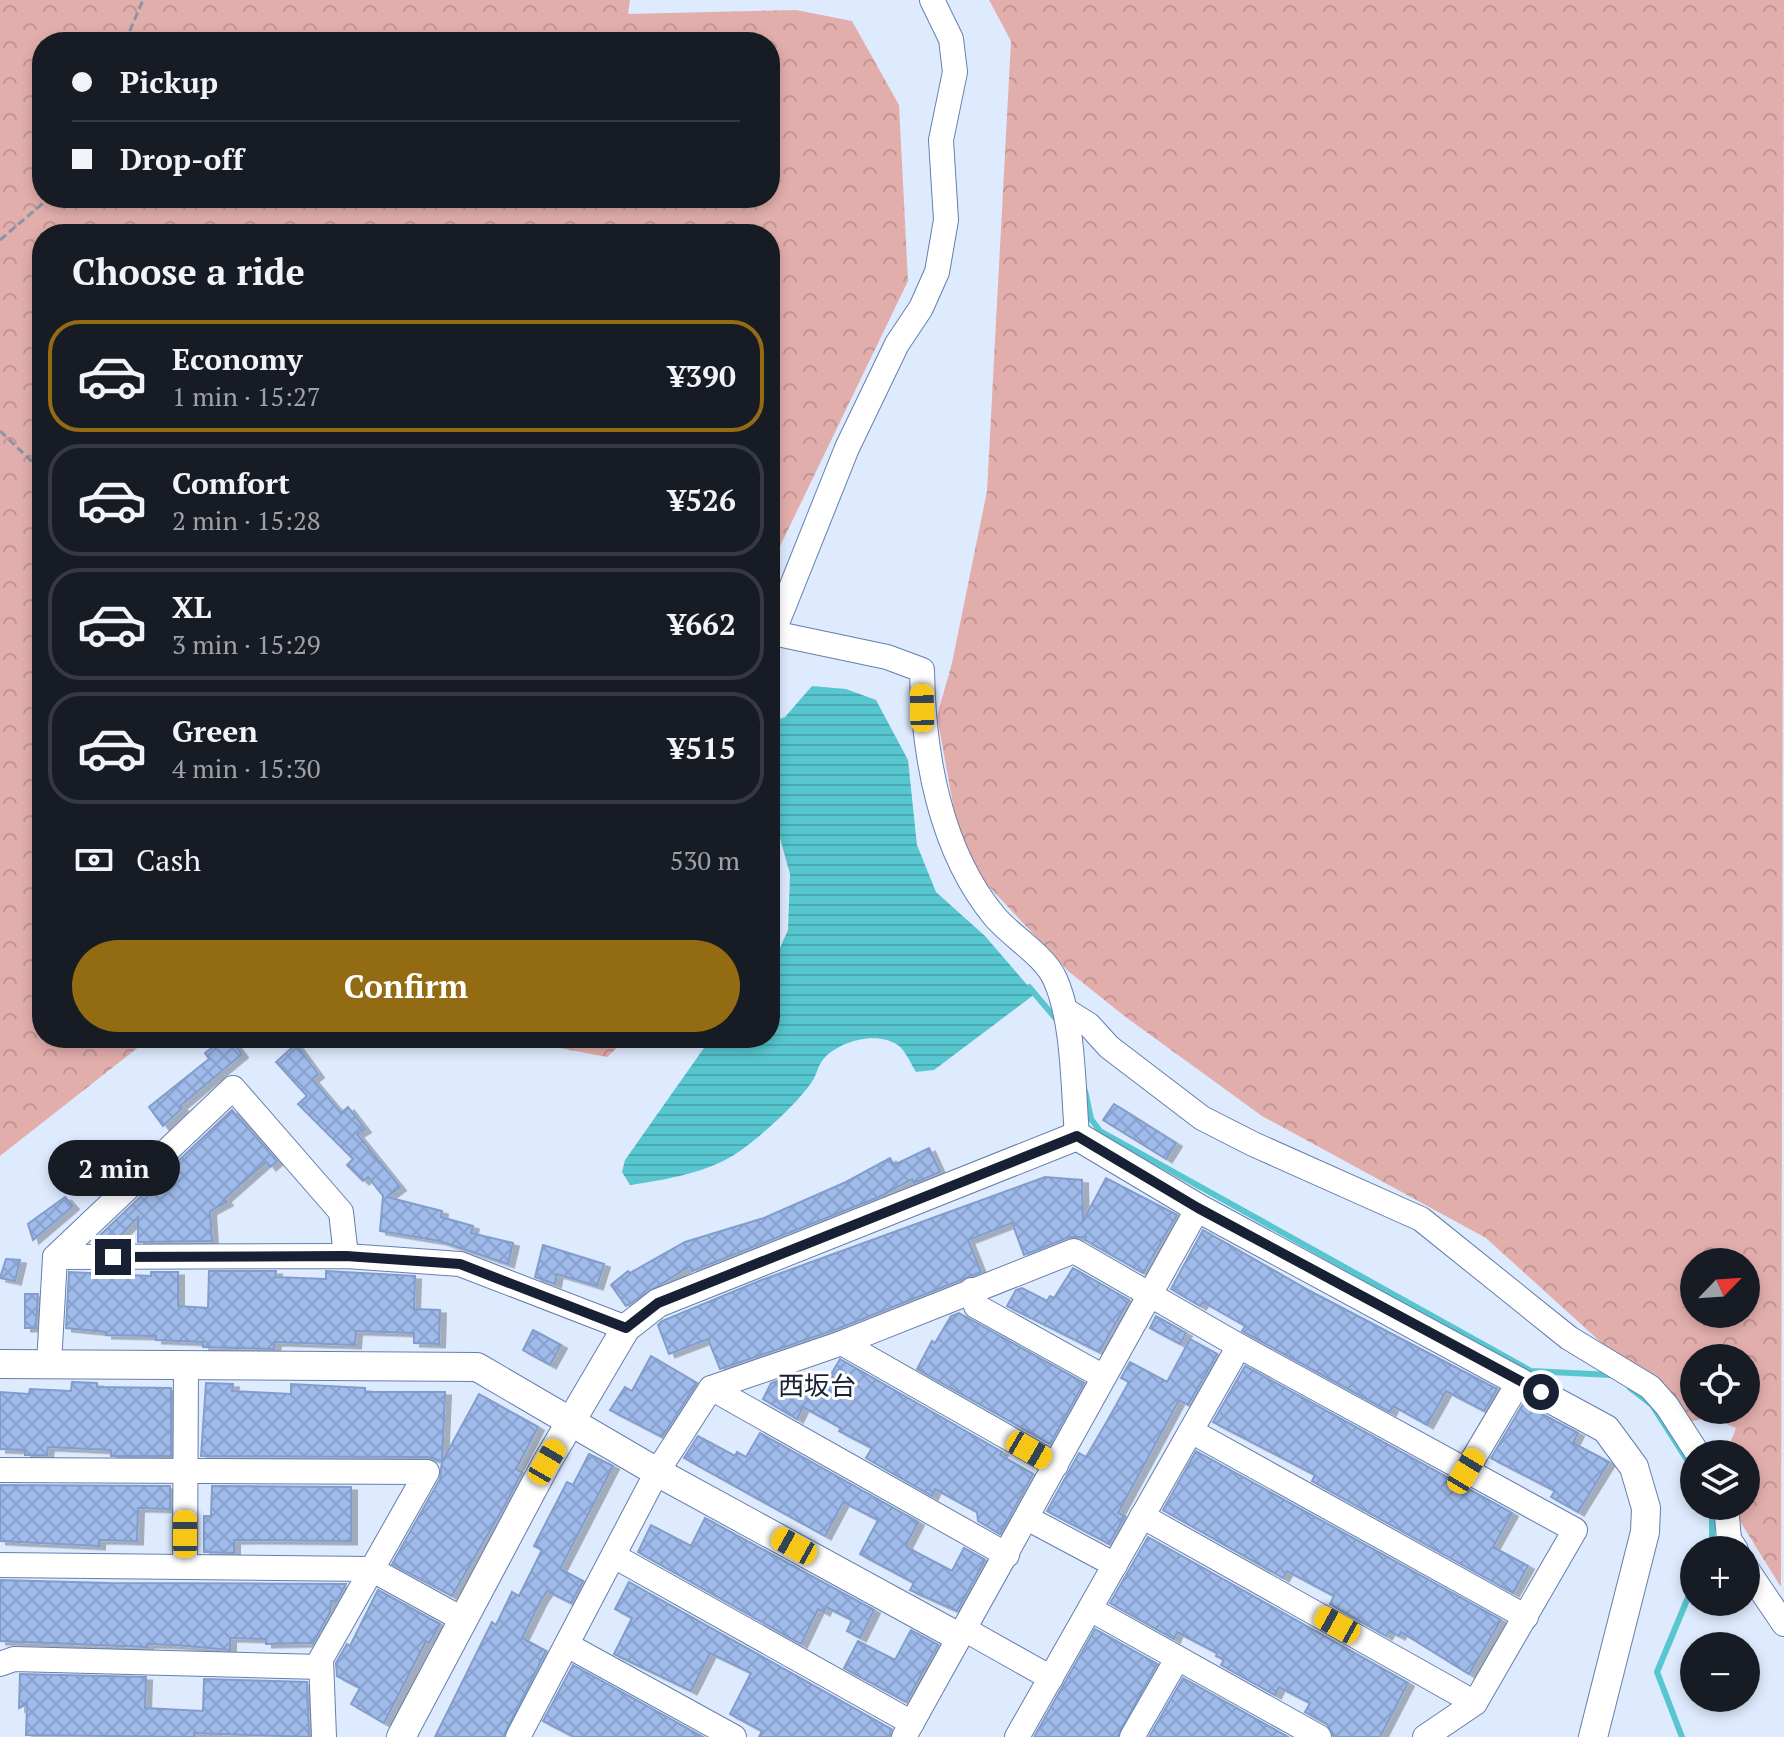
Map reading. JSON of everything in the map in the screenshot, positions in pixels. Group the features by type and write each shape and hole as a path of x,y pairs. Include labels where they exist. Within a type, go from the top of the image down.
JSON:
{"street":[{"path":"780,616 847,448 897,344 921,308 937,272 946,220 941,140 955,72 951,39 932,0"},
{"path":"780,634 887,657 922,670 922,708 937,787 947,832 964,874 996,918 1054,976 1065,1010 1077,1136"},
{"path":"1065,1010 1089,1025 1109,1047 1202,1118 1421,1219 1569,1338 1650,1387 1667,1406 1689,1440"},
{"path":"49,1364 55,1257 233,1088 341,1212 346,1256"},
{"path":"1077,1136 1198,1208 1606,1429 1634,1467 1646,1508 1645,1532 1593,1737"},
{"path":"401,1737 462,1619 626,1328 658,1303 1077,1136"},
{"path":"614,1556 908,1730 1007,1555 1149,1291 1198,1208"},
{"path":"527,1734 567,1645 657,1472 711,1388 842,1343 1074,1251 1149,1291 1239,1346 1575,1530 1475,1703 1425,1737"},
{"path":"55,1257 346,1256 460,1264 626,1328"},
{"path":"972,1290 976,1306 1102,1376"},
{"path":"842,1343 1056,1465"},
{"path":"1017,1737 1239,1346"},
{"path":"0,1364 477,1367 657,1472 1051,1678"},
{"path":"185,1565 186,1365"},
{"path":"1466,1471 1520,1380"},
{"path":"711,1388 1007,1555"},
{"path":"1191,1431 1526,1617"},
{"path":"0,1470 427,1472 321,1659 324,1737"},
{"path":"1142,1516 1475,1703"},
{"path":"1027,1518 1115,1565"},
{"path":"0,1565 371,1569 462,1619"},
{"path":"1760,1589 1784,1624"},
{"path":"1090,1609 1319,1737"},
{"path":"567,1645 734,1737"},
{"path":"0,1664 14,1659 321,1667"},
{"path":"1132,1737 1177,1659"}],"path":[{"path":"129,32 143,0"},
{"path":"0,240 11,234 38,208"},
{"path":"0,431 32,461"}],"green space":[{"path":"0,0 630,0 628,14 796,10 852,21 899,105 908,281 780,546 780,224 32,224 32,1048 137,1048 0,1156"},
{"path":"989,0 1784,0 1781,1587 1760,1553 1760,1536 1749,1536 1740,1520 1760,1520 1760,1440 1731,1440 1736,1428 1727,1424 1760,1424 1760,1344 1680,1344 1680,1414 1486,1238 1262,1116 1127,1018 1068,971 980,877 958,832 937,716 952,663 987,491 1011,41"},
{"path":"560,1048 617,1048 607,1057"}],"shaded area":[{"path":"812,686 846,689 876,700 908,760 917,845 936,892 985,936 1035,994 934,1070 916,1072 902,1049 890,1041 869,1038 847,1043 829,1054 797,1100 740,1151 702,1170 630,1185 622,1172 625,1160 704,1048 780,1048 780,948 788,930 790,874 780,838 780,719"}],"building":[{"path":"212,1048 238,1048 242,1054 180,1106 182,1108 163,1126 149,1107 209,1059 205,1053"},
{"path":"292,1048 299,1048 318,1074 312,1079 341,1113 348,1107 365,1129 357,1134 400,1187 387,1197 442,1211 441,1217 473,1226 471,1233 513,1243 508,1264 440,1241 380,1231 383,1196 368,1177 363,1181 347,1165 353,1159 298,1104 307,1096 276,1062"},
{"path":"1114,1104 1176,1143 1166,1159 1103,1120"},
{"path":"232,1110 277,1161 270,1167 266,1162 224,1199 227,1202 210,1211 212,1241 138,1242 138,1217 114,1242 95,1240"},
{"path":"929,1148 940,1172 914,1183 912,1179 879,1197 692,1271 690,1266 626,1306 611,1285 628,1271 630,1273 685,1242 764,1218 846,1182 890,1158 894,1165"},
{"path":"1045,1177 1082,1180 1083,1221 1106,1178 1177,1215 1143,1273 1085,1240 1086,1237 1069,1237 1024,1255 1012,1223 968,1240 981,1272 837,1329 720,1369 708,1339 669,1354 658,1325 662,1321 759,1281"},
{"path":"65,1197 73,1206 33,1240 28,1224"},
{"path":"1203,1230 1310,1291 1497,1389 1484,1411 1446,1391 1427,1425 1393,1406 1390,1412 1242,1331 1245,1326 1203,1302 1200,1306 1171,1289"},
{"path":"543,1245 604,1264 597,1286 557,1274 555,1284 535,1277"},
{"path":"6,1259 20,1260 15,1281 0,1278"},
{"path":"1073,1268 1129,1300 1099,1352 1007,1306 1016,1290 1022,1288 1047,1301 1050,1296 1054,1298"},
{"path":"209,1271 276,1271 275,1277 326,1279 326,1271 415,1276 414,1309 440,1310 439,1344 414,1343 414,1333 356,1331 355,1345 275,1342 274,1349 203,1347 203,1342 156,1340 156,1336 106,1335 106,1332 66,1328 69,1272 151,1276 151,1272 178,1272 178,1306 208,1308"},
{"path":"25,1294 38,1294 36,1328 25,1328"},
{"path":"959,1313 1084,1383 1050,1444 917,1369 932,1341 935,1343 951,1316"},
{"path":"1156,1316 1186,1333 1180,1344 1150,1328"},
{"path":"533,1330 561,1345 550,1365 523,1350"},
{"path":"1190,1339 1217,1354 1188,1405 1179,1400 1118,1513 1125,1516 1109,1544 1047,1511 1079,1453 1086,1457 1129,1382 1121,1378 1130,1362 1167,1382"},
{"path":"651,1356 697,1383 662,1437 610,1410 625,1387 632,1391"},
{"path":"840,1359 1002,1452 1000,1455 1033,1474 1000,1534 978,1521 977,1512 935,1489 932,1496 866,1458 872,1448 839,1431 841,1428 803,1407 797,1419 763,1399 771,1383 797,1374 823,1388"},
{"path":"1245,1366 1512,1513 1493,1547 1528,1566 1513,1593 1312,1481 1315,1475 1213,1422"},
{"path":"72,1382 97,1383 97,1387 171,1388 171,1456 111,1456 111,1450 48,1447 47,1455 25,1455 25,1450 0,1449 0,1392 29,1394 30,1389 71,1391"},
{"path":"206,1383 233,1384 232,1391 291,1394 291,1384 365,1388 365,1392 445,1392 442,1462 479,1394 538,1427 516,1469 522,1472 452,1596 392,1564 440,1479 442,1461 427,1457 201,1456"},
{"path":"1523,1404 1578,1433 1573,1443 1609,1462 1578,1512 1551,1497 1555,1491 1491,1458"},
{"path":"760,1433 918,1522 906,1545 908,1548 952,1571 964,1548 985,1560 957,1611 910,1590 914,1583 860,1554 878,1520 843,1502 825,1536 684,1458 698,1436 735,1456 737,1452 746,1457"},
{"path":"1196,1451 1501,1620 1469,1674 1401,1632 1399,1636 1389,1631 1386,1636 1330,1604 1334,1596 1287,1571 1283,1578 1163,1510"},
{"path":"589,1454 613,1466 560,1569 583,1581 571,1603 547,1591 541,1600 522,1638 546,1651 503,1737 435,1737 492,1622 496,1625 512,1592 519,1596 542,1550 534,1546 567,1482 573,1485"},
{"path":"0,1485 170,1486 170,1509 138,1508 137,1541 99,1540 99,1546 0,1541"},
{"path":"212,1486 351,1487 351,1541 234,1540 234,1553 204,1552 204,1516 211,1516"},
{"path":"705,1518 874,1610 860,1638 847,1631 852,1620 826,1607 824,1612 818,1609 801,1644 638,1552 651,1525 691,1546"},
{"path":"1148,1537 1408,1683 1380,1737 1334,1737 1327,1724 1305,1712 1310,1703 1279,1687 1275,1695 1221,1665 1224,1660 1216,1656 1217,1653 1177,1632 1174,1639 1110,1603"},
{"path":"0,1580 346,1584 336,1602 331,1601 330,1612 313,1643 266,1644 266,1639 230,1638 230,1650 176,1645 147,1644 147,1647 0,1641"},
{"path":"629,1582 891,1729 889,1737 759,1737 762,1731 730,1714 751,1673 710,1653 691,1691 614,1654 632,1618 615,1609"},
{"path":"378,1590 440,1624 429,1643 426,1641 384,1723 351,1704 360,1688 337,1676 336,1663 347,1644 350,1646"},
{"path":"1095,1629 1157,1664 1117,1737 1034,1737"},
{"path":"911,1630 938,1645 906,1702 844,1668 858,1641 895,1660"},
{"path":"573,1665 703,1737 574,1737 543,1721"},
{"path":"20,1674 146,1677 145,1708 203,1711 204,1679 307,1682 309,1737 194,1733 194,1737 26,1735 27,1704 19,1708"},
{"path":"1183,1678 1288,1737 1149,1737"}],"waterway":[{"path":"1029,987 1057,1020"},
{"path":"1085,1091 1091,1119 1100,1131 1531,1371 1611,1375"},
{"path":"1630,1388 1652,1405 1680,1449"},
{"path":"1712,1520 1712,1536"},
{"path":"1680,1616 1657,1672 1682,1737"}],"district":[{"name":"西坂台","path":"817,1385"}],"route":[{"path":"113,1257 346,1256 460,1264 522,1285 626,1328 658,1303 1077,1136 1198,1208 1541,1392"}]}
